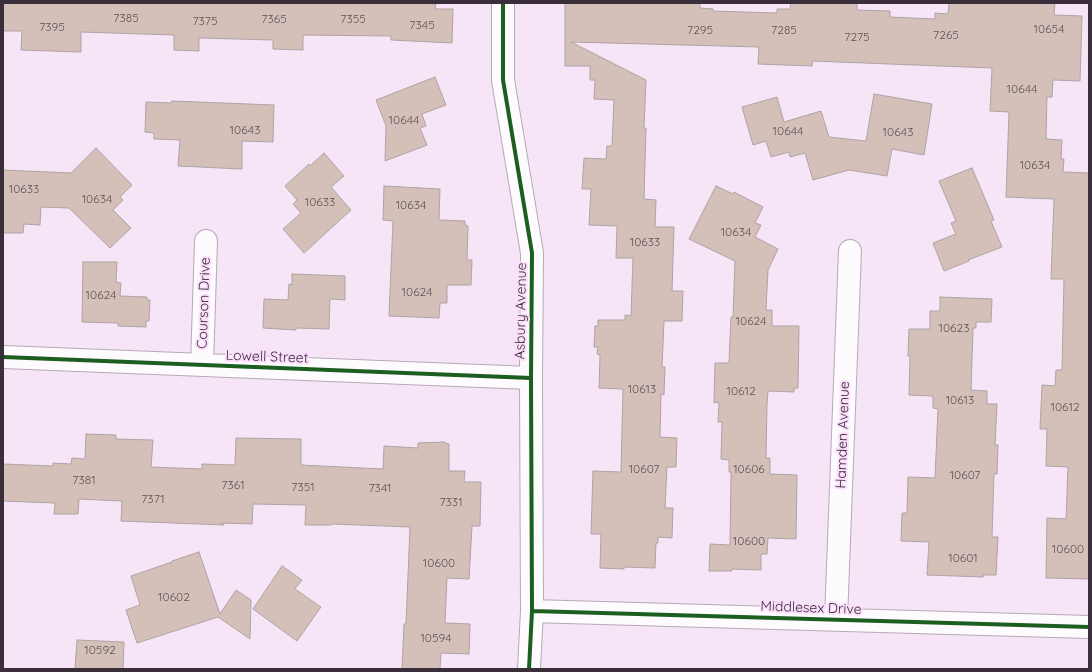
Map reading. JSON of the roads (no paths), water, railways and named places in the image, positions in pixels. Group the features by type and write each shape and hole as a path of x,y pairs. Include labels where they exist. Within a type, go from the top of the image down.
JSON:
{"street":[{"name":"Asbury Avenue","path":"503,3 503,80 532,253 532,611 529,669"},
{"name":"Courson Drive","path":"202,365 206,241"},
{"name":"Hamden Avenue","path":"836,619 850,251"},
{"name":"Lowell Street","path":"3,357 531,378"},
{"name":"Middlesex Drive","path":"532,611 1089,626"}]}
